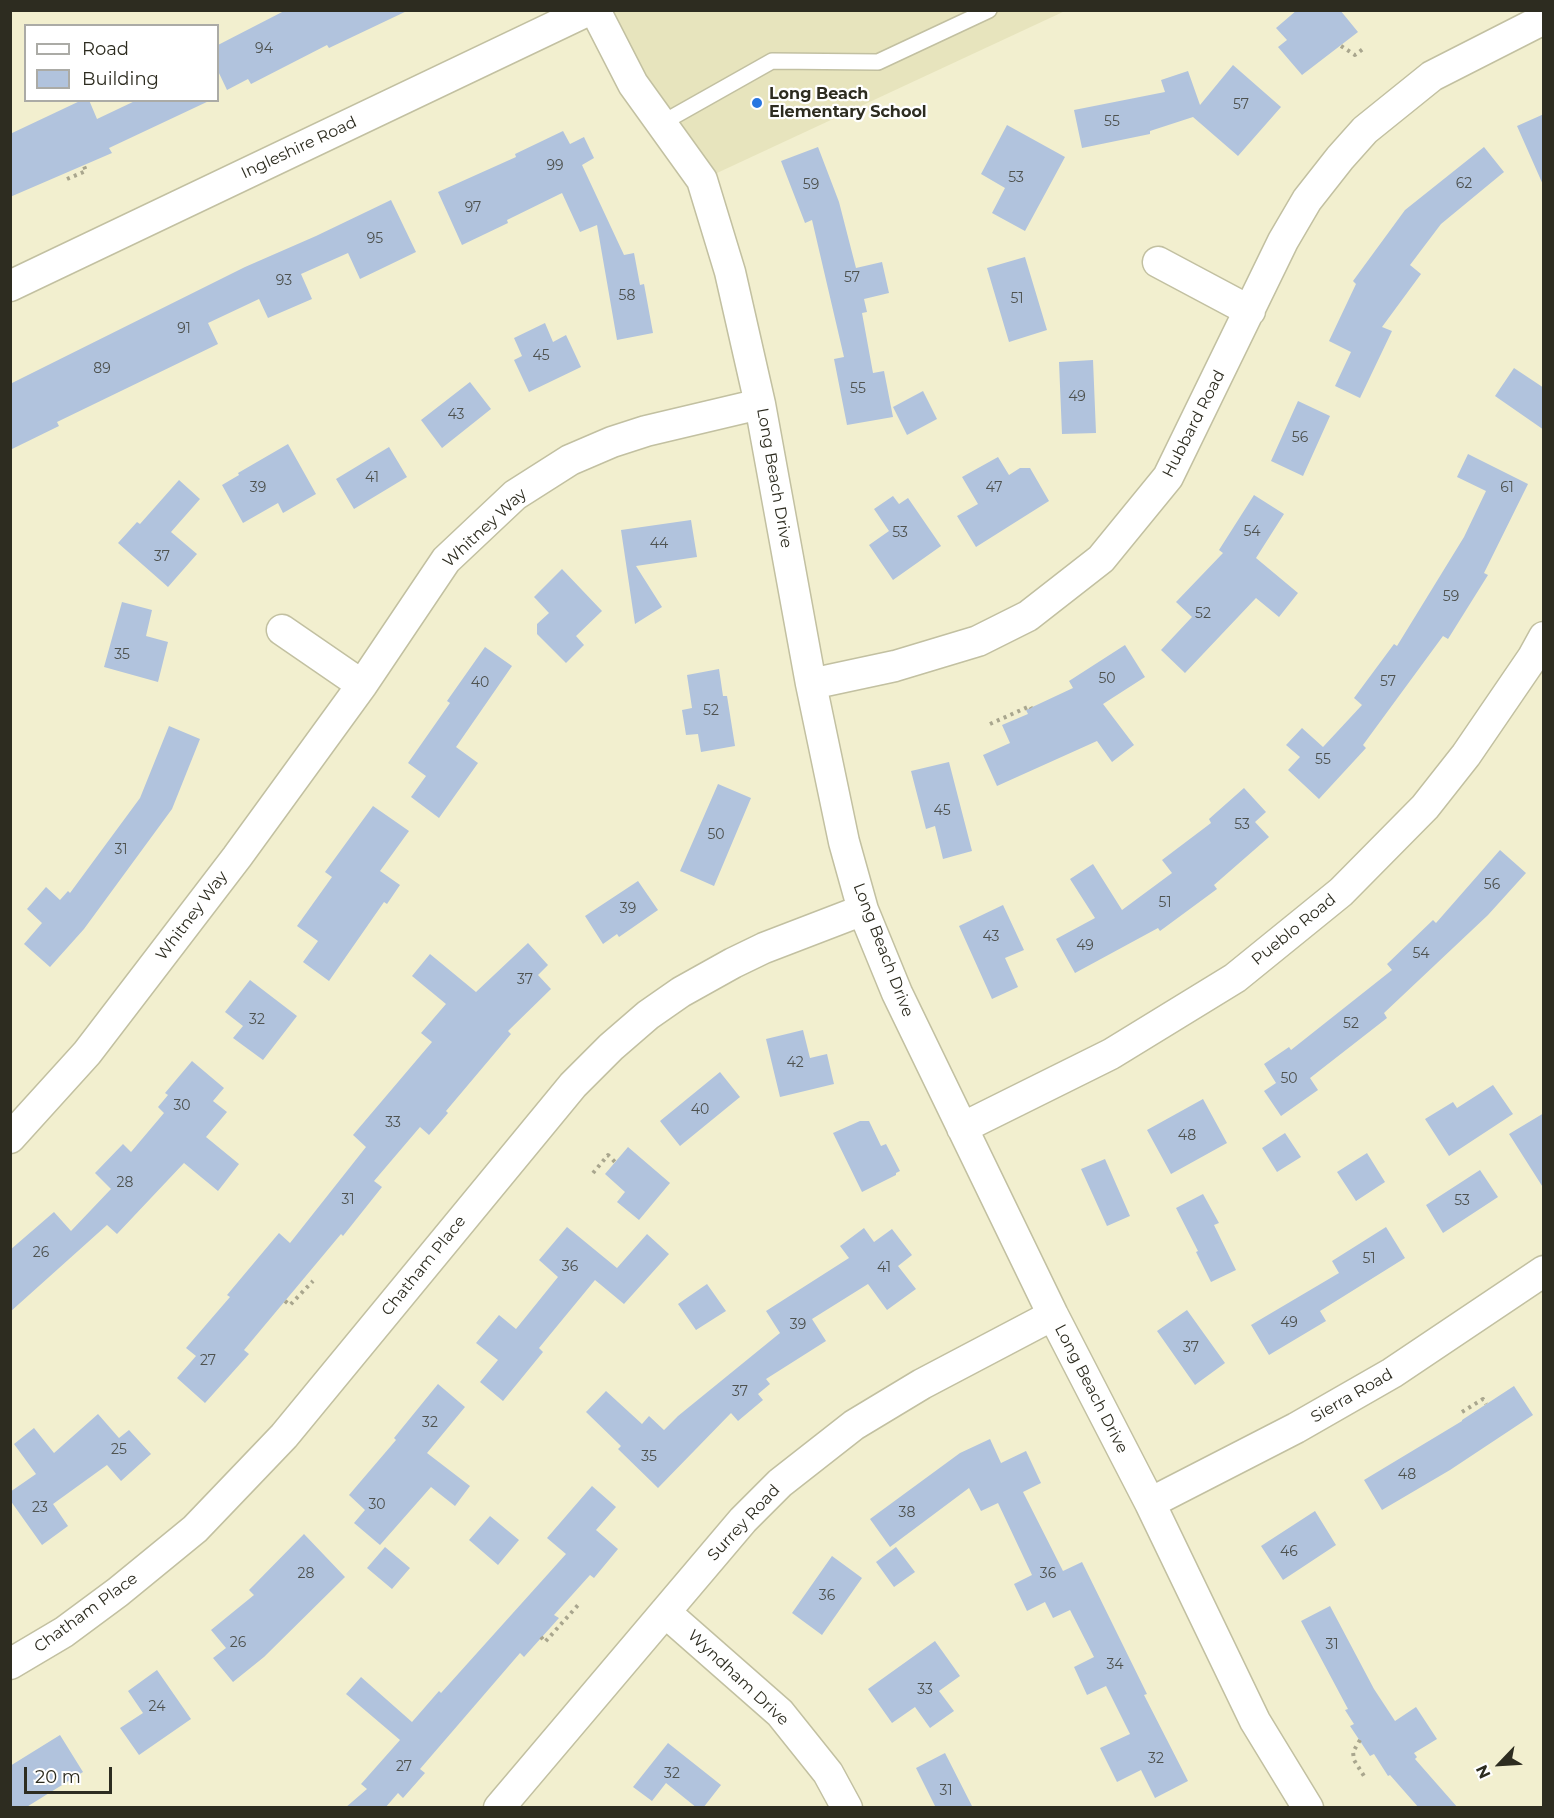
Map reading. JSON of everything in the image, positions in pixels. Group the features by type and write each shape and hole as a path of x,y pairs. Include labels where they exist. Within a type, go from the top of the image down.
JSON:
{"street":[{"name":"Ingleshire Road","path":"10,286 589,10"},
{"name":"Long Beach Drive","path":"595,10 633,84 702,180 730,272 760,404 811,684 844,843 863,910 897,993 1053,1315 1150,1503 1255,1721 1308,1808"},
{"name":"Hubbard Road","path":"811,684 895,666 978,641 1028,616 1101,558 1168,477 1283,241 1307,200 1340,158 1365,130 1432,76 1544,19"},
{"path":"1158,262 1250,311"},
{"name":"Whitney Way","path":"10,1138 87,1053 237,857 363,685 446,560 515,495 570,460 612,442 646,431 760,404"},
{"path":"282,630 363,685"},
{"name":"Pueblo Road","path":"962,1128 1131,1043 1235,978 1341,892 1425,807 1466,755 1540,652"},
{"name":"Chatham Place","path":"10,1665 64,1632 100,1606 195,1529 284,1437 573,1085 611,1047 648,1015 681,992 733,963 764,948 863,910"},
{"name":"Sierra Road","path":"1150,1503 1296,1428 1392,1373 1544,1271"},
{"name":"Surrey Road","path":"499,1808 743,1520 780,1484 854,1425 922,1384 1053,1315"},
{"name":"Wyndham Drive","path":"665,1612 780,1713 828,1773 847,1808"}],"lane":[{"path":"662,123 772,62 878,62 989,10"}],"path":[{"path":"1341,46 1355,56 1363,49"},
{"path":"67,179 86,171 84,166"},
{"path":"990,724 1030,706 1031,708"},
{"path":"593,1173 608,1155 615,1162"},
{"path":"285,1300 290,1305 313,1281"},
{"path":"1462,1412 1482,1398 1486,1404"},
{"path":"541,1637 545,1642 579,1604"},
{"path":"1360,1740 1353,1752 1354,1760 1364,1776"}],"shaded area":[{"name":"Long Beach Elementary School","path":"595,11 1065,11 702,180"}],"building":[{"path":"286,10 409,10 329,48 327,45 251,84 248,79 227,90 219,73 219,44"},
{"path":"1297,10 1340,10 1358,32 1302,75 1278,47 1287,40 1276,28"},
{"path":"1233,65 1281,107 1238,156 1193,117 1150,131 1150,134 1082,148 1074,110 1165,92 1161,80 1188,71 1200,105"},
{"path":"78,102 90,102 97,119 133,102 207,102 109,148 112,153 10,197 10,134"},
{"path":"1544,114 1544,187 1517,126"},
{"path":"1007,125 1065,157 1025,231 992,213 1005,188 981,174"},
{"path":"563,131 570,144 584,137 594,158 582,165 624,255 634,253 640,285 644,284 653,333 617,340 597,225 580,232 562,193 462,245 438,192 516,157 515,154"},
{"path":"818,147 839,202 856,268 882,262 889,293 864,299 867,312 862,313 873,373 884,371 893,417 847,425 834,359 844,357 812,220 805,223 781,161"},
{"path":"1484,147 1504,172 1441,224 1410,265 1421,274 1382,327 1392,331 1360,398 1335,386 1351,352 1329,341 1356,284 1353,281 1405,210"},
{"path":"391,200 416,252 360,279 348,253 301,274 312,299 268,318 259,299 208,323 218,344 57,422 59,426 10,450 10,384 245,267"},
{"path":"1025,257 1047,330 1009,342 987,268"},
{"path":"545,323 553,342 566,335 581,367 529,392 514,360 522,356 514,338"},
{"path":"1093,360 1096,433 1062,434 1059,362"},
{"path":"1514,368 1544,388 1544,430 1495,396"},
{"path":"470,382 491,409 442,448 421,420"},
{"path":"923,391 937,419 907,435 893,407"},
{"path":"1298,401 1330,416 1303,476 1271,461"},
{"path":"288,444 316,494 283,513 278,503 243,523 222,485"},
{"path":"389,447 407,477 354,509 336,479"},
{"path":"1468,454 1528,484 1484,573 1488,575 1448,639 1443,636 1363,745 1366,748 1319,799 1288,770 1300,757 1286,745 1302,728 1323,747 1362,705 1354,698 1394,644 1397,646 1464,537 1486,491 1457,477"},
{"path":"998,457 1009,475 1020,468 1030,468 1049,501 976,547 957,516 978,504 962,477"},
{"path":"179,480 200,499 171,532 197,554 168,587 118,543 137,522 140,524"},
{"path":"1254,495 1284,514 1256,558 1298,593 1279,617 1256,598 1185,673 1161,650 1192,617 1176,602 1223,553 1219,550"},
{"path":"893,496 899,504 908,498 941,546 893,580 869,545 889,531 874,509"},
{"path":"691,520 697,557 636,566 662,607 635,624 621,530"},
{"path":"562,569 602,611 576,636 584,645 566,663 537,634 537,624 549,613 534,597"},
{"path":"122,602 152,610 146,636 168,642 158,682 104,667"},
{"path":"1125,645 1145,677 1103,704 1134,745 1112,762 1097,741 997,786 983,755 1010,743 1002,725 1028,714 1026,710 1073,688 1069,681"},
{"path":"485,647 512,666 456,747 478,763 439,818 411,797 426,776 408,763 450,703 447,701"},
{"path":"719,669 723,696 727,696 735,746 701,752 698,734 686,735 682,710 692,708 687,675"},
{"path":"169,726 200,739 172,809 84,929 50,967 24,944 42,923 27,909 46,887 60,900 68,891 70,893 140,798"},
{"path":"949,762 972,851 943,859 935,826 926,829 911,771"},
{"path":"718,784 751,798 714,886 680,871"},
{"path":"1244,788 1266,812 1255,822 1269,837 1214,885 1217,889 1160,931 1158,928 1075,973 1056,939 1095,918 1070,879 1093,864 1122,910 1172,873 1162,860 1211,823 1209,819"},
{"path":"373,806 409,831 380,871 400,885 387,904 384,902 329,981 303,962 318,941 297,926 332,877 325,872"},
{"path":"1500,850 1526,873 1488,915 1384,1013 1387,1018 1310,1078 1318,1090 1281,1116 1264,1091 1276,1083 1264,1064 1289,1047 1291,1050 1392,970 1387,964 1433,920 1436,923"},
{"path":"638,881 658,910 619,937 617,934 603,944 585,916"},
{"path":"1003,905 1024,950 1005,958 1018,987 992,999 959,926"},
{"path":"528,943 548,965 538,975 551,989 508,1031 511,1034 446,1111 448,1113 429,1135 420,1127 374,1181 382,1187 343,1236 341,1234 244,1350 249,1354 205,1403 177,1378 196,1356 186,1348 230,1297 227,1295 279,1233 290,1243 366,1147 353,1135 432,1042 421,1033 446,1004 412,976 430,954 476,992"},
{"path":"250,980 297,1016 263,1060 233,1038 243,1026 225,1012"},
{"path":"803,1030 810,1058 827,1054 834,1084 780,1097 766,1039"},
{"path":"192,1061 224,1088 213,1101 227,1112 206,1137 239,1164 218,1191 184,1163 117,1234 107,1225 10,1312 10,1250 54,1212 71,1231 111,1189 95,1173 123,1144 131,1152 164,1113 158,1107 168,1095 165,1093"},
{"path":"720,1072 740,1097 680,1146 660,1121"},
{"path":"1493,1085 1513,1114 1449,1156 1425,1119 1453,1102 1457,1108"},
{"path":"1203,1099 1227,1143 1171,1174 1147,1130"},
{"path":"1544,1113 1544,1189 1509,1134"},
{"path":"860,1121 869,1121 881,1146 886,1144 900,1171 862,1192 833,1133"},
{"path":"1285,1133 1301,1157 1277,1172 1262,1148"},
{"path":"628,1147 670,1183 639,1220 617,1202 625,1192 605,1174"},
{"path":"1367,1153 1385,1182 1356,1201 1337,1172"},
{"path":"1105,1159 1130,1216 1107,1226 1081,1169"},
{"path":"1480,1170 1498,1197 1443,1233 1426,1205"},
{"path":"1203,1194 1219,1223 1214,1225 1236,1270 1211,1282 1176,1208"},
{"path":"567,1227 617,1268 647,1234 669,1254 624,1304 595,1280 539,1348 543,1352 503,1401 480,1382 498,1360 476,1343 499,1315 516,1329 558,1277 539,1260"},
{"path":"1386,1227 1405,1258 1320,1311 1326,1321 1269,1355 1251,1325 1339,1273 1332,1261"},
{"path":"864,1228 874,1242 892,1229 912,1255 898,1266 916,1289 887,1310 868,1284 812,1319 826,1341 766,1379 770,1384 758,1394 763,1400 738,1421 731,1413 658,1488 618,1449 621,1446 586,1412 606,1391 642,1424 649,1416 664,1430 780,1333 766,1311 849,1258 840,1246"},
{"path":"707,1284 726,1311 696,1330 678,1304"},
{"path":"1187,1310 1225,1363 1195,1385 1157,1331"},
{"path":"438,1384 465,1407 427,1453 470,1486 455,1506 431,1487 380,1545 354,1523 365,1510 349,1495 396,1440 394,1438"},
{"path":"1514,1386 1533,1415 1450,1470 1382,1510 1364,1480 1462,1421"},
{"path":"98,1414 119,1438 129,1430 151,1454 121,1481 107,1465 53,1504 68,1526 42,1545 10,1500 10,1492 36,1474 14,1444 34,1428 54,1453"},
{"path":"990,1439 1001,1463 1026,1451 1041,1483 1023,1492 1063,1571 1082,1562 1147,1694 1144,1695 1188,1781 1155,1798 1141,1770 1117,1782 1100,1748 1130,1734 1106,1686 1087,1695 1074,1667 1094,1657 1070,1610 1053,1618 1045,1602 1027,1611 1014,1584 1032,1575 998,1503 981,1511 969,1488 890,1547 870,1519 960,1453"},
{"path":"592,1486 616,1507 596,1530 618,1549 594,1578 590,1575 554,1615 559,1618 524,1657 520,1653 420,1769 425,1773 403,1798 398,1793 385,1808 345,1808 367,1789 361,1784 400,1740 346,1694 361,1677 412,1722 566,1554 547,1538"},
{"path":"1315,1511 1336,1545 1283,1580 1261,1546"},
{"path":"490,1516 519,1540 498,1565 469,1540"},
{"path":"304,1534 345,1577 264,1657 233,1682 213,1658 226,1648 211,1630 254,1595 249,1590"},
{"path":"385,1547 410,1568 392,1589 367,1568"},
{"path":"896,1547 915,1572 894,1587 876,1562"},
{"path":"832,1556 862,1578 822,1635 792,1613"},
{"path":"1330,1606 1374,1689 1395,1721 1416,1707 1437,1739 1414,1753 1417,1757 1415,1759 1458,1808 1419,1808 1390,1775 1388,1776 1374,1754 1370,1756 1350,1726 1354,1724 1345,1710 1348,1709 1301,1621"},
{"path":"935,1641 960,1676 939,1691 954,1711 930,1728 915,1707 892,1723 868,1689"},
{"path":"157,1670 191,1719 139,1755 120,1728 143,1713 128,1691"},
{"path":"60,1735 83,1772 25,1808 10,1808 10,1766"},
{"path":"668,1743 721,1785 703,1808 697,1808 666,1783 652,1801 633,1787"},
{"path":"945,1753 973,1808 936,1808 916,1768"}],"place":[{"name":"Long Beach Elementary School","path":"757,103"}]}
